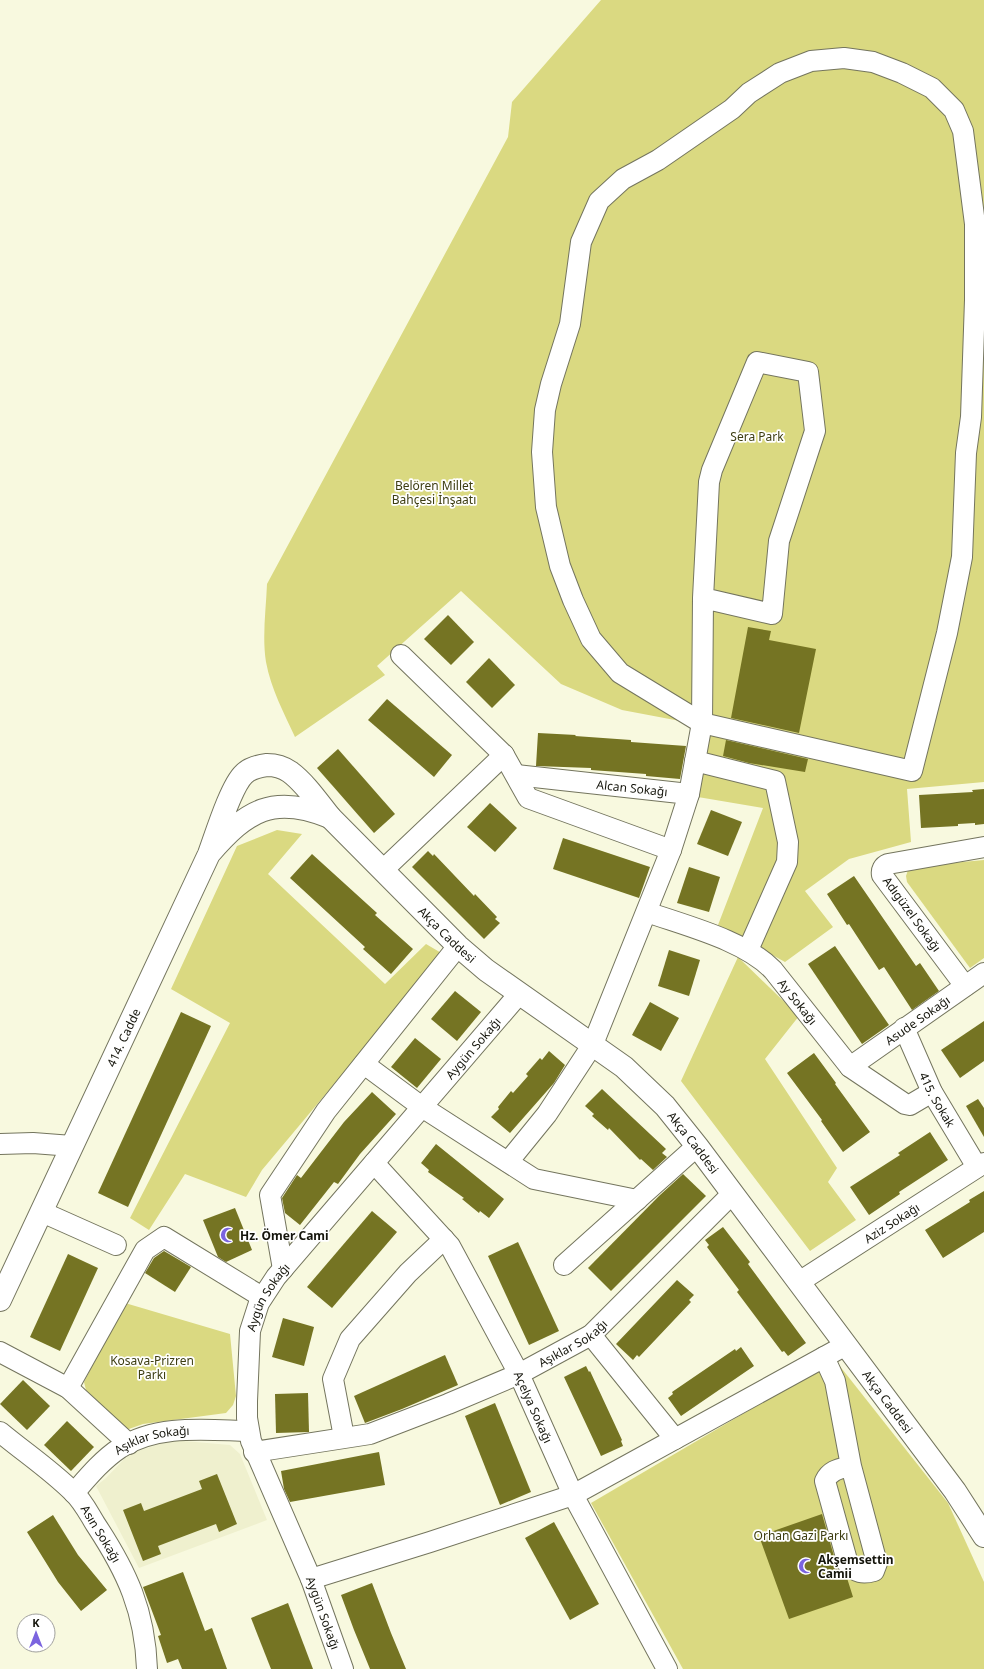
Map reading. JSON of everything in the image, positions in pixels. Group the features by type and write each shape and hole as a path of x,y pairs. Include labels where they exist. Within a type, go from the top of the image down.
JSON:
{"main road":[{"name":"Akça Caddesi","path":"244,774 250,769 264,765 285,768 296,777 330,817 458,946 486,970 624,1067 653,1093 697,1146 956,1491 984,1536"},
{"name":"414. Cadde","path":"0,1300 208,854 232,794 244,774"},
{"name":"Akça Caddesi","path":"208,854 242,821 268,808 283,806 300,807 330,817"}],"street":[{"path":"844,58 873,62 902,73 932,88 954,110 963,131 975,224 975,300 971,417 966,453 962,557 947,633 914,764 912,771 702,722 620,673 591,639 572,600 560,566 546,506 542,452 545,410 551,384 570,324 581,242 599,201 623,179 658,160 732,109 748,93 780,73 811,61 844,58"},
{"path":"508,1162 547,1114 593,1044 671,850 689,794 702,722 703,598 709,482 712,470 757,362 808,372 815,431 779,541 772,614 703,598"},
{"path":"401,655 504,755 528,798 671,850"},
{"path":"383,870 504,755"},
{"path":"695,761 775,781 788,842 787,862 748,950"},
{"name":"Alcan Sokağı","path":"516,775 689,794"},
{"name":"Adıgüzel Sokağı","path":"965,986 882,875 882,871 883,866 888,864 984,847"},
{"name":"Ay Sokağı","path":"647,912 724,940 748,950 765,961 774,970 850,1067 907,1105 932,1092"},
{"path":"283,1269 270,1195 326,1111 458,946"},
{"name":"Asude Sokağı","path":"850,1067 984,973"},
{"name":"Aygün Sokağı","path":"343,1669 311,1579 254,1452 248,1431 246,1401 250,1331 254,1316 262,1297 271,1283 519,994"},
{"name":"415. Sokak","path":"904,1028 932,1092 981,1165"},
{"path":"364,1064 422,1107 534,1179 637,1200"},
{"path":"0,1144 33,1143 72,1146"},
{"path":"564,1265 697,1146"},
{"name":"Açelya Sokağı","path":"374,1163 444,1239 519,1374 573,1495 667,1669"},
{"name":"Aziz Sokağı","path":"799,1282 981,1165"},
{"name":"Aşıklar Sokağı","path":"254,1452 370,1434 392,1424 448,1404 519,1374 591,1335 732,1194"},
{"path":"42,1212 116,1245"},
{"path":"68,1388 145,1250 164,1237 262,1297"},
{"path":"344,1437 334,1379 350,1339 408,1273 444,1239"},
{"path":"591,1335 675,1439"},
{"path":"311,1579 573,1495 846,1345"},
{"path":"0,1352 68,1388 129,1444"},
{"path":"824,1356 835,1381 851,1466 877,1563 874,1571 864,1573 854,1571 848,1564 825,1481 827,1476 834,1470 851,1466"},
{"name":"Aşıklar Sokağı","path":"74,1493 104,1461 120,1448 153,1435 181,1430 248,1431"},
{"name":"Asın Sokağı","path":"0,1432 74,1493 112,1549 136,1602 144,1632 147,1669"}],"shaded area":[{"path":"172,1440 230,1445 240,1454 267,1520 139,1568 96,1486 106,1478 129,1454"}],"green space":[{"name":"Sera Park","path":"601,0 984,0 984,782 907,789 911,842 849,859 805,891 833,927 785,962 718,925 763,808 686,795 696,724 622,710 561,684 461,591 377,666 385,675 295,737 274,691 266,662 264,633 267,584 508,137 512,102"},
{"path":"277,830 302,834 268,874 385,984 426,944 443,954 262,1170 246,1197 185,1174 149,1230 130,1218 230,1023 171,989 237,846"},
{"path":"984,860 984,958 970,968 907,882 906,876 908,870 919,866"},
{"path":"738,957 799,1016 765,1059 837,1168 828,1182 856,1220 810,1251 681,1081"},
{"name":"Kosava-Prizren Parkı","path":"125,1303 230,1334 236,1396 233,1405 226,1413 143,1424 126,1430 86,1390 84,1382"},
{"name":"Orhan Gazi Parkı","path":"835,1360 948,1503 984,1582 984,1669 683,1669 591,1503"}],"building":[{"path":"448,615 474,642 451,665 424,639"},
{"path":"748,627 771,631 769,640 816,649 799,733 731,718"},
{"path":"489,658 515,685 492,708 466,682"},
{"path":"387,699 452,755 434,777 368,720"},
{"path":"538,733 576,735 575,736 631,740 631,742 686,746 680,779 646,776 646,774 591,770 591,768 536,766"},
{"path":"726,740 808,759 805,772 749,763 723,756"},
{"path":"338,749 395,814 374,833 317,768"},
{"path":"984,789 984,824 958,824 958,826 921,828 919,795 973,792 972,790"},
{"path":"490,803 517,828 495,852 467,827"},
{"path":"711,810 742,822 728,856 697,844"},
{"path":"563,838 650,867 639,898 553,869"},
{"path":"428,851 433,856 434,854 474,896 475,894 497,917 495,919 500,923 484,939 412,867"},
{"path":"312,854 377,913 375,915 413,949 391,974 363,949 365,947 290,878"},
{"path":"689,867 720,877 709,912 677,903"},
{"path":"854,876 916,966 920,963 939,991 912,1010 884,967 879,970 849,924 847,925 827,894"},
{"path":"835,946 889,1025 862,1044 808,964"},
{"path":"669,950 700,960 689,996 658,986"},
{"path":"455,991 481,1012 457,1041 431,1019"},
{"path":"650,1002 679,1018 661,1051 632,1035"},
{"path":"181,1012 211,1026 128,1207 98,1193"},
{"path":"984,1021 984,1061 960,1078 941,1050"},
{"path":"415,1038 441,1059 417,1088 391,1067"},
{"path":"549,1051 565,1065 554,1083 510,1133 491,1117 499,1109 498,1107 511,1091 513,1093 528,1076 526,1074 540,1058 542,1060"},
{"path":"814,1053 870,1132 843,1152 821,1121 822,1120 787,1073"},
{"path":"602,1089 666,1149 662,1153 667,1157 653,1170 641,1159 640,1160 609,1128 608,1130 592,1116 594,1114 585,1106"},
{"path":"372,1092 396,1114 360,1154 338,1184 334,1182 300,1225 285,1213 282,1198 297,1175 301,1178 344,1122"},
{"path":"978,1099 984,1108 984,1137 966,1106"},
{"path":"930,1132 948,1160 899,1192 900,1194 869,1215 850,1187 900,1155 898,1153"},
{"path":"436,1144 504,1199 489,1218 480,1211 479,1213 462,1199 464,1198 428,1172 429,1170 421,1163"},
{"path":"683,1174 706,1196 611,1291 588,1268 659,1196"},
{"path":"984,1191 984,1232 943,1258 925,1230 970,1202 969,1200"},
{"name":"Hz. Ömer Cami","path":"235,1208 252,1250 226,1262 218,1257 203,1220"},
{"path":"372,1211 397,1232 332,1308 307,1287"},
{"path":"723,1227 750,1262 748,1264 806,1343 788,1356 784,1351 782,1352 737,1292 739,1290 707,1247 709,1245 705,1240"},
{"path":"518,1242 559,1331 529,1345 488,1256"},
{"path":"164,1251 191,1267 175,1292 145,1273 154,1258"},
{"path":"68,1254 98,1268 60,1351 30,1337"},
{"path":"677,1280 694,1295 689,1300 691,1302 639,1357 637,1355 633,1360 616,1344"},
{"path":"283,1318 314,1327 304,1366 272,1357"},
{"path":"741,1347 754,1366 681,1416 668,1398 673,1394 672,1392 735,1349 736,1351"},
{"path":"445,1355 458,1385 365,1423 354,1396"},
{"path":"586,1366 589,1372 590,1371 622,1440 623,1446 601,1456 564,1377"},
{"path":"23,1380 50,1406 27,1430 0,1404"},
{"path":"308,1393 309,1432 276,1433 275,1394"},
{"path":"495,1403 531,1492 500,1505 465,1416"},
{"path":"67,1421 94,1447 71,1471 44,1445"},
{"path":"379,1452 385,1485 290,1502 284,1489 281,1471"},
{"path":"217,1474 237,1524 219,1532 216,1524 158,1546 161,1554 143,1561 123,1510 141,1503 144,1511 202,1489 199,1481"},
{"name":"Akşemsettin Camii","path":"822,1514 837,1567 847,1578 853,1597 789,1619 759,1536"},
{"path":"53,1515 78,1555 107,1590 81,1611 58,1582 27,1532"},
{"path":"554,1522 599,1604 570,1620 525,1538"},
{"path":"183,1572 205,1631 212,1628 227,1669 182,1669 178,1659 167,1663 158,1636 161,1635 143,1587"},
{"path":"372,1583 406,1669 370,1669 354,1630 341,1595"},
{"path":"288,1603 313,1669 271,1669 251,1618"}],"place":[{"name":"Hz. Ömer Cami","path":"228,1235"},
{"name":"Akşemsettin Camii","path":"806,1566"}],"park label":[{"name":"Belören Millet Bahçesi İnşaatı","path":"434,492"}]}
